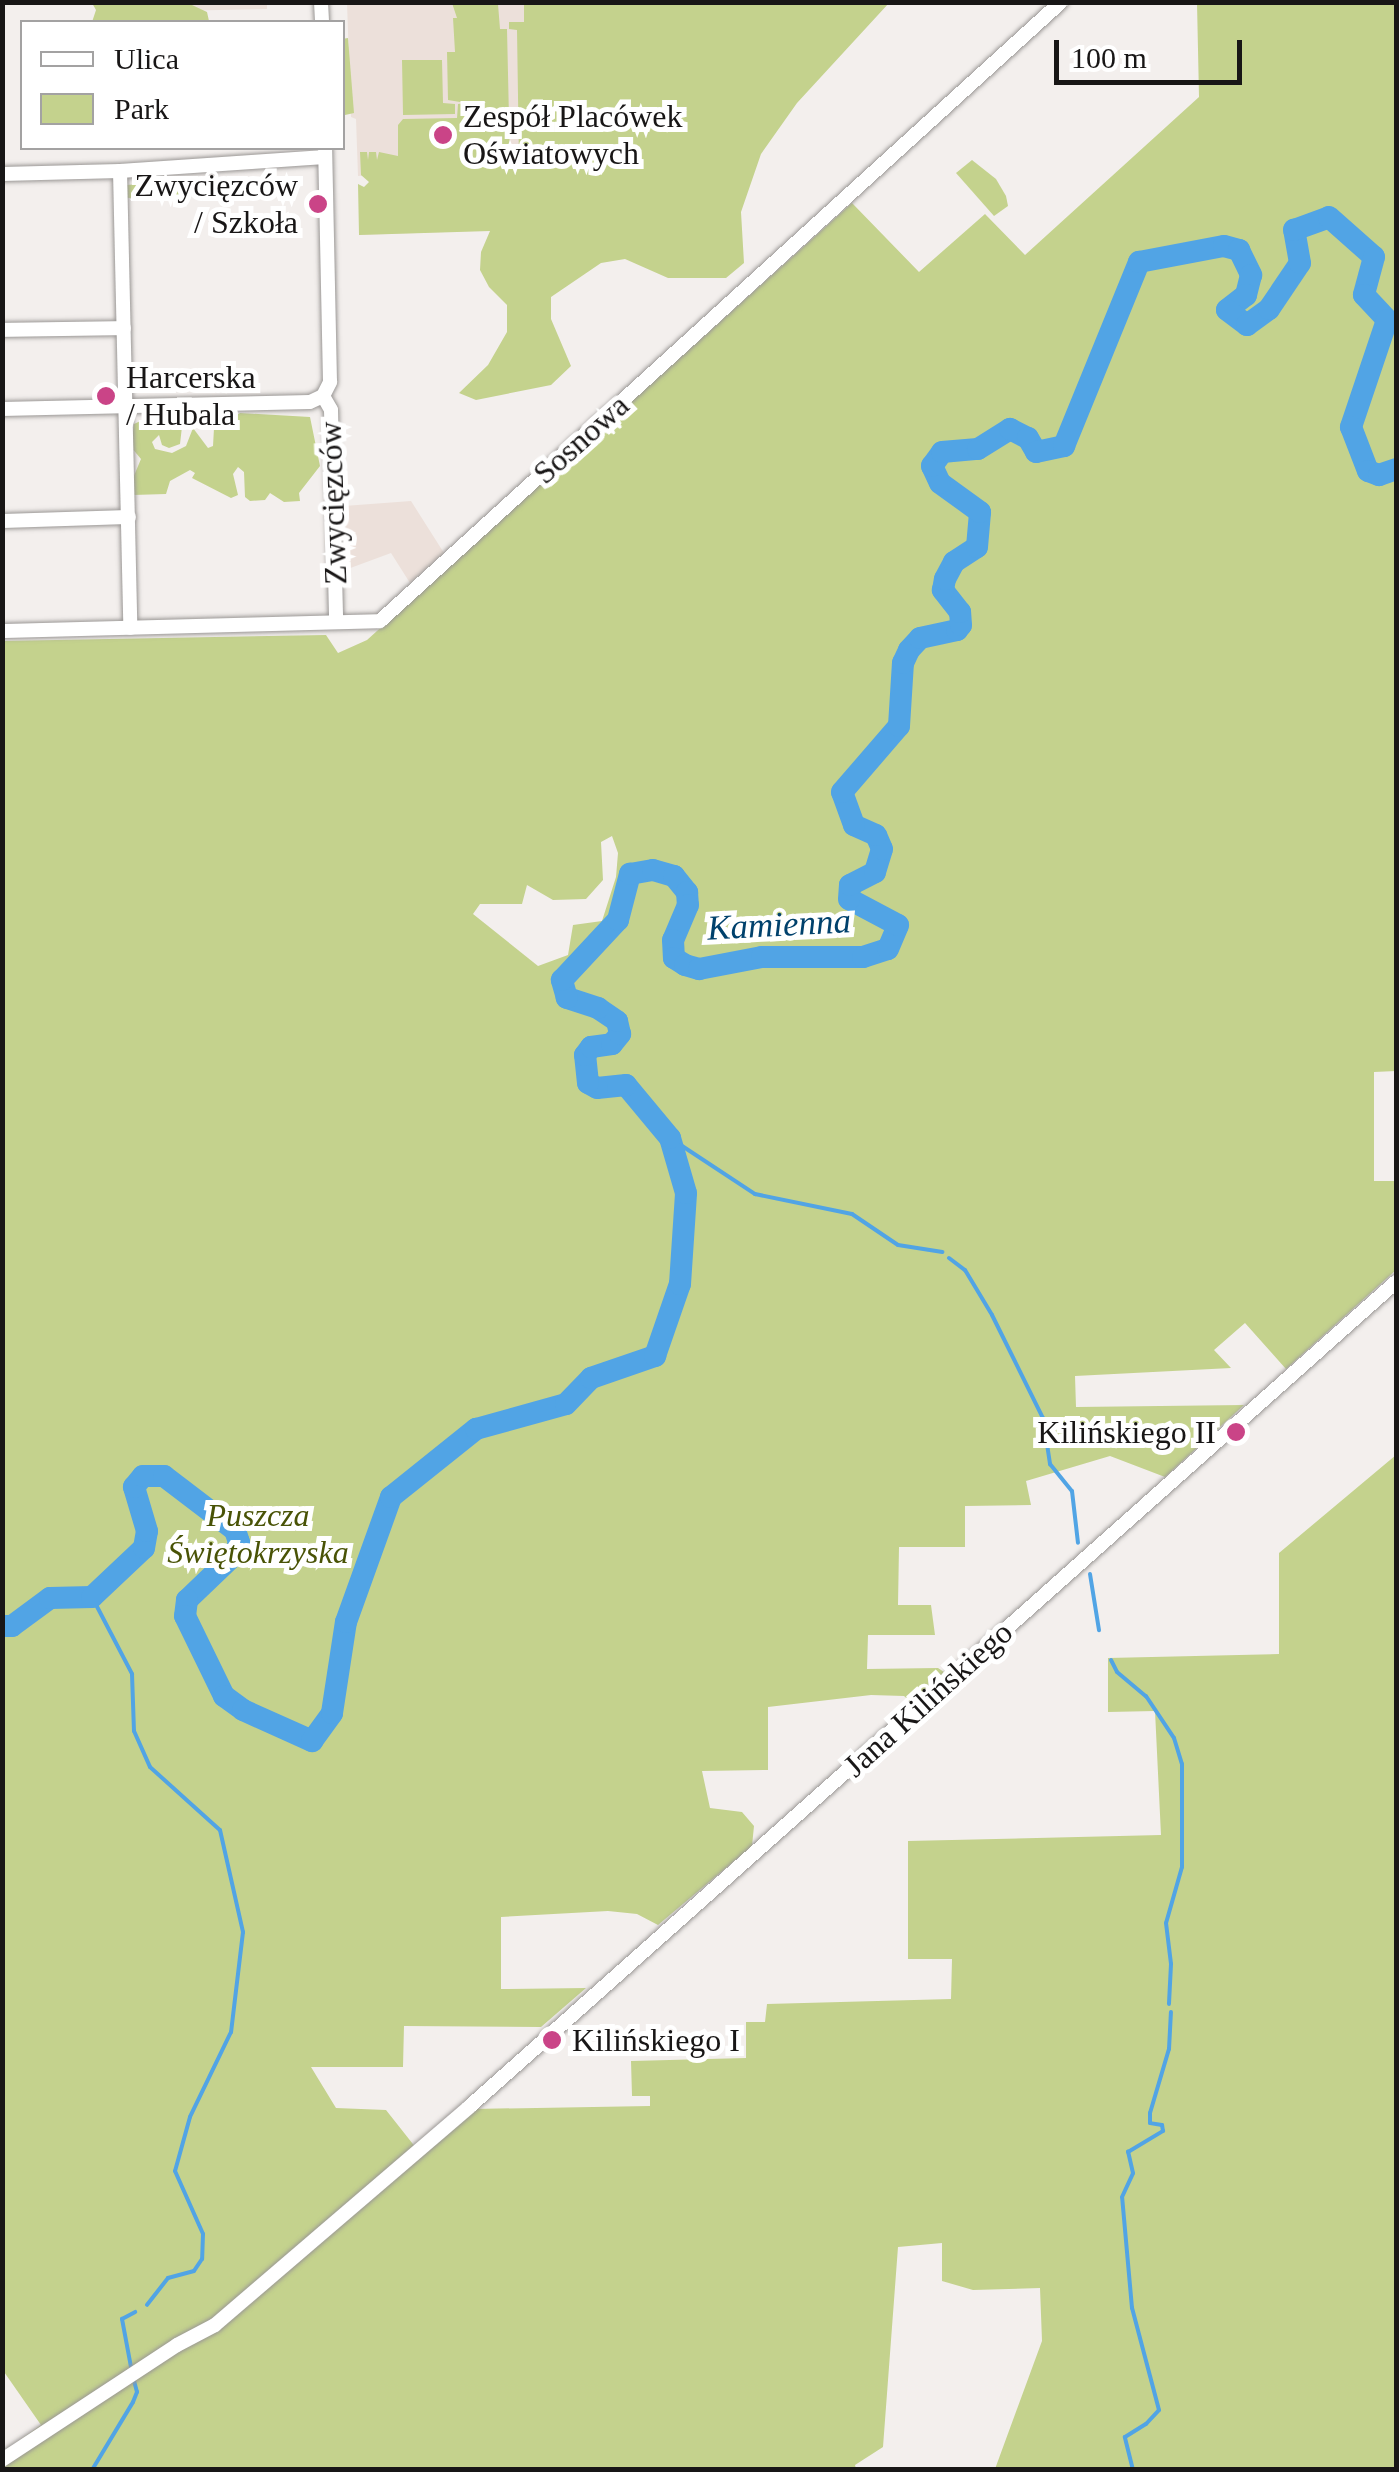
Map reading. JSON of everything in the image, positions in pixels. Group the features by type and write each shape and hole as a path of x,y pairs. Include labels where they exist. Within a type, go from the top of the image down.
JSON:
{"street":[{"name":"Sosnowa","path":"2,631 380,621 1061,2"},
{"name":"Zwycięzców","path":"325,152 330,382 323,396 331,410 336,622"},
{"path":"2,174 120,172 325,152"},
{"path":"120,172 130,628"},
{"path":"2,330 124,328"},
{"path":"2,410 310,402 323,396"},
{"path":"2,520 128,516"},
{"name":"Jana Kilińskiego","path":"2,2460 125,2378 215,2325 458,2116 1396,1282"}],"shaded area":[{"path":"267,2 267,9 123,12 123,3"},
{"name":"Zespół Placówek Oświatowych","path":"347,3 524,3 532,229 359,235 371,189 370,175 358,176 356,119 351,117"},
{"path":"411,501 444,553 410,583 391,553 345,570 344,506"}],"green space":[{"path":"92,3 192,5 207,12 209,20 93,20 96,10"},
{"path":"452,3 498,4 500,29 507,29 510,163 519,163 517,30 509,29 509,22 524,22 524,3 889,3 797,103 761,154 741,212 744,263 726,278 668,278 625,259 601,263 551,297 551,319 571,366 551,385 476,400 459,393 488,365 507,332 507,305 489,287 480,270 481,252 490,231 359,235 358,184 364,187 369,182 361,175 360,152 367,152 368,160 369,152 376,152 377,160 379,152 398,156 398,125 403,119 457,118 458,104 466,103 448,100 447,52 455,52 453,18 457,18"},
{"name":"Puszcza Świętokrzyska","path":"1197,3 1396,3 1396,1071 1374,1072 1374,1181 1396,1181 1396,1270 1286,1369 1245,1323 1214,1350 1231,1368 1075,1376 1076,1407 1244,1405 1165,1477 1110,1456 1026,1481 1031,1505 965,1506 965,1547 899,1547 898,1605 931,1605 935,1635 868,1635 867,1669 938,1668 947,1674 912,1703 904,1696 871,1695 768,1707 768,1770 702,1771 710,1808 742,1812 754,1826 752,1846 658,1925 637,1914 608,1911 501,1917 501,1989 586,1988 541,2027 404,2026 403,2067 311,2067 336,2108 386,2110 420,2153 473,2109 650,2106 650,2096 632,2096 631,2061 746,2058 746,2022 765,2022 767,2004 951,1999 952,1959 908,1959 908,1841 1161,1835 1155,1711 1108,1712 1108,1658 1279,1654 1279,1553 1396,1455 1396,2469 995,2469 1042,2341 1040,2288 973,2290 942,2281 942,2243 898,2247 883,2447 855,2465 856,2469 3,2469 3,2452 41,2425 2,2369 2,641 326,635 338,653 367,640 852,203 919,272 985,214 1025,255 1199,97","holes":["612,836 618,853 616,877 602,921 573,925 568,955 538,966 473,914 480,904 522,904 527,885 553,900 586,899 603,880 601,842"]},
{"path":"348,38 354,113 345,115"},
{"path":"402,60 442,60 443,103 455,104 455,114 403,115"},
{"path":"972,160 996,179 1006,196 1008,206 994,216 956,173"},
{"path":"223,179 223,195 127,198 126,185"},
{"path":"160,412 183,418 180,444 169,448 162,445 159,435 152,442 155,449 172,453 186,446 193,428 208,448 213,446 214,428 240,413 310,417 320,466 299,493 300,501 284,502 270,493 265,500 250,501 245,497 244,472 238,467 233,474 238,495 231,498 192,478 195,473 190,470 170,481 166,494 133,495 133,478 141,459 131,447 134,424"}],"waterway":[{"name":"Kamienna","path":"2,1626 12,1626 50,1598 92,1597 144,1548 147,1531 134,1487 143,1476 164,1476 235,1530 239,1542 236,1553 187,1600 185,1616 224,1696 243,1710 312,1741 332,1713 346,1622 391,1497 476,1429 566,1404 591,1378 655,1356 680,1284 686,1193 670,1138 626,1085 597,1088 588,1083 585,1055 591,1047 612,1044 620,1034 617,1021 598,1008 567,998 562,980 618,920 630,874 653,870 674,876 687,892 688,905 673,940 674,958 685,965 699,969 762,957 863,957 888,949 898,925 849,899 850,885 875,872 882,849 876,835 854,825 842,792 899,726 903,663 909,650 920,638 957,630 961,625 960,612 943,590 954,562 977,547 980,512 940,483 932,466 942,452 978,449 1010,429 1028,438 1036,452 1064,446 1139,262 1224,246 1239,250 1251,275 1246,295 1227,310 1247,325 1269,309 1300,263 1294,230 1329,217 1374,257 1364,295 1387,320 1351,427 1368,471 1379,475 1396,469"},
{"path":"670,1138 755,1194 852,1214 898,1245 942,1252"},
{"path":"949,1258 965,1270 992,1315 1043,1418 1050,1464 1072,1491 1078,1543"},
{"path":"1090,1574 1099,1630"},
{"path":"92,1597 132,1674 134,1731 150,1767 220,1830 243,1932 231,2032 190,2117 175,2171 203,2234 202,2259 194,2271 168,2278 147,2305"},
{"path":"1111,1660 1117,1672 1146,1696 1174,1738 1182,1764 1182,1867 1166,1923 1171,1964 1169,2004"},
{"path":"1133,2470 1125,2437 1159,2410 1132,2308 1122,2197 1133,2173 1128,2152 1163,2131 1162,2125 1150,2123 1150,2113 1169,2049 1171,2012"},
{"path":"131,2367 122,2319 135,2312"},
{"path":"92,2470 133,2402 137,2392 133,2377"}],"place":[{"name":"Zespół Placówek Oświatowych","path":"443,135"},
{"name":"Zwycięzców / Szkoła","path":"318,204"},
{"name":"Harcerska / Hubala","path":"106,396"},
{"name":"Kilińskiego II","path":"1236,1432"},
{"name":"Kilińskiego I","path":"552,2040"}]}
